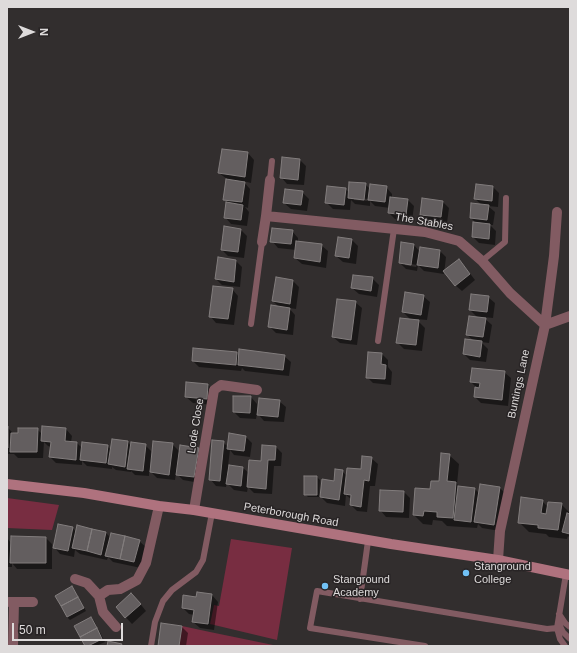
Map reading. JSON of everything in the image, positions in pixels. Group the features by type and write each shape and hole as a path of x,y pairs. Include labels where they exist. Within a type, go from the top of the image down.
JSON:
{"main road":[{"name":"Peterborough Road","path":"7,484 84,493 159,506 194,510 368,540 498,560 568,574"}],"street":[{"path":"262,242 270,180"},
{"name":"Buntings Lane","path":"498,560 500,531 551,285 557,212"},
{"name":"The Stables","path":"266,216 425,232 459,240 482,261 510,293 544,324"},
{"path":"544,324 570,316"},
{"name":"Lode Close","path":"194,510 214,390 221,385 257,390"},
{"path":"99,596 108,590 120,589 137,580 146,563 159,506"},
{"path":"75,579 87,583 99,596 103,612 116,627"},
{"path":"14,646 10,602 33,602"}],"lane":[{"path":"270,180 272,161"},
{"path":"482,261 505,242 506,198"},
{"path":"378,341 394,229"},
{"path":"251,324 262,242"},
{"path":"151,646 156,622 163,601 172,590 196,572 203,560 212,513"},
{"path":"360,598 368,540"},
{"path":"565,646 560,640 557,625 568,574"},
{"path":"424,646 310,628 317,591 547,629 557,625"},
{"path":"559,614 565,623 570,627"},
{"path":"557,625 570,639"}],"shaded area":[{"path":"7,498 59,505 52,530 7,528"},
{"path":"231,539 292,548 277,640 210,624 214,605 219,606"},
{"path":"182,626 210,632 278,646 179,646"}],"building":[{"path":"222,149 248,152 245,177 218,173"},
{"path":"282,157 300,159 298,180 280,178"},
{"path":"226,179 245,182 242,202 223,200"},
{"path":"349,182 366,183 364,200 348,198"},
{"path":"370,184 387,186 385,202 368,200"},
{"path":"476,184 493,186 492,201 474,199"},
{"path":"327,186 346,188 344,205 325,203"},
{"path":"285,189 303,191 301,205 283,203"},
{"path":"390,197 408,199 406,215 388,213"},
{"path":"422,198 443,201 441,217 420,215"},
{"path":"226,202 243,205 241,220 224,218"},
{"path":"471,203 489,205 487,220 470,218"},
{"path":"473,222 490,224 489,239 472,237"},
{"path":"224,226 241,229 238,252 221,250"},
{"path":"272,228 293,230 291,244 270,242"},
{"path":"338,237 352,239 349,258 335,256"},
{"path":"296,241 322,244 320,262 294,258"},
{"path":"401,242 414,244 411,265 399,263"},
{"path":"420,247 440,250 438,268 417,265"},
{"path":"218,257 236,260 234,282 215,279"},
{"path":"459,259 470,274 455,286 443,271"},
{"path":"353,275 373,277 371,291 351,288"},
{"path":"276,277 293,280 290,304 272,301"},
{"path":"213,286 233,288 228,319 209,317"},
{"path":"405,292 424,295 421,315 402,312"},
{"path":"471,294 489,296 487,312 469,310"},
{"path":"337,299 356,301 351,340 332,337"},
{"path":"271,305 290,308 287,330 268,327"},
{"path":"469,316 486,318 483,337 466,335"},
{"path":"400,318 419,320 416,345 396,343"},
{"path":"465,339 482,341 480,357 463,354"},
{"path":"193,348 237,352 236,365 192,361"},
{"path":"239,349 285,355 283,370 238,365"},
{"path":"368,352 382,353 381,364 386,365 385,379 366,378"},
{"path":"472,368 505,371 502,400 474,397 475,387 479,388 480,383 470,382"},
{"path":"186,382 208,384 207,399 185,397"},
{"path":"233,396 251,396 250,413 233,412"},
{"path":"259,398 280,400 278,417 257,415"},
{"path":"8,426 8,448 7,448"},
{"path":"42,426 66,428 65,441 77,442 76,460 49,457 51,442 41,441"},
{"path":"18,428 38,428 37,452 10,452 11,433 18,433"},
{"path":"229,433 246,436 244,451 227,449"},
{"path":"112,439 128,441 125,467 108,464"},
{"path":"212,440 224,441 220,481 209,480"},
{"path":"153,441 173,443 169,475 150,472"},
{"path":"82,442 108,445 106,463 80,460"},
{"path":"131,442 146,444 143,471 127,469"},
{"path":"180,445 199,448 194,477 176,475"},
{"path":"262,445 276,446 275,460 268,460 266,489 247,487 249,460 261,461"},
{"path":"441,453 450,454 447,481 456,482 453,518 437,517 437,512 424,511 423,516 413,515 415,488 430,489 431,481 439,481"},
{"path":"362,456 372,457 369,481 364,480 361,507 350,505 351,495 344,494 347,468 361,469"},
{"path":"229,465 243,467 241,486 226,484"},
{"path":"335,469 343,470 339,500 320,497 322,479 334,481"},
{"path":"304,476 317,476 317,495 304,495"},
{"path":"480,484 500,487 494,525 474,522"},
{"path":"458,486 475,488 471,522 454,520"},
{"path":"380,490 404,491 403,512 379,511"},
{"path":"521,497 543,500 541,513 546,514 548,502 562,503 558,530 538,528 538,525 518,523"},
{"path":"567,513 570,514 570,534 562,532"},
{"path":"58,524 73,527 68,551 53,548"},
{"path":"77,525 92,529 87,551 72,548"},
{"path":"92,529 106,532 101,555 87,551"},
{"path":"111,533 125,536 120,559 105,556"},
{"path":"11,536 46,537 46,563 10,563"},
{"path":"125,536 140,540 134,562 120,559"},
{"path":"72,586 78,597 61,606 55,596"},
{"path":"197,592 212,594 208,624 192,622 194,610 182,608 183,595 196,597"},
{"path":"131,593 141,604 125,618 116,607"},
{"path":"78,597 84,608 67,617 61,606"},
{"path":"91,617 97,628 80,637 74,626"},
{"path":"161,623 182,626 179,646 158,646"},
{"path":"97,628 102,639 85,646 80,637"},
{"path":"108,641 122,644 121,646 107,646"}],"place":[{"name":"Stanground College","path":"466,573"},
{"name":"Stanground Academy","path":"325,586"}]}
